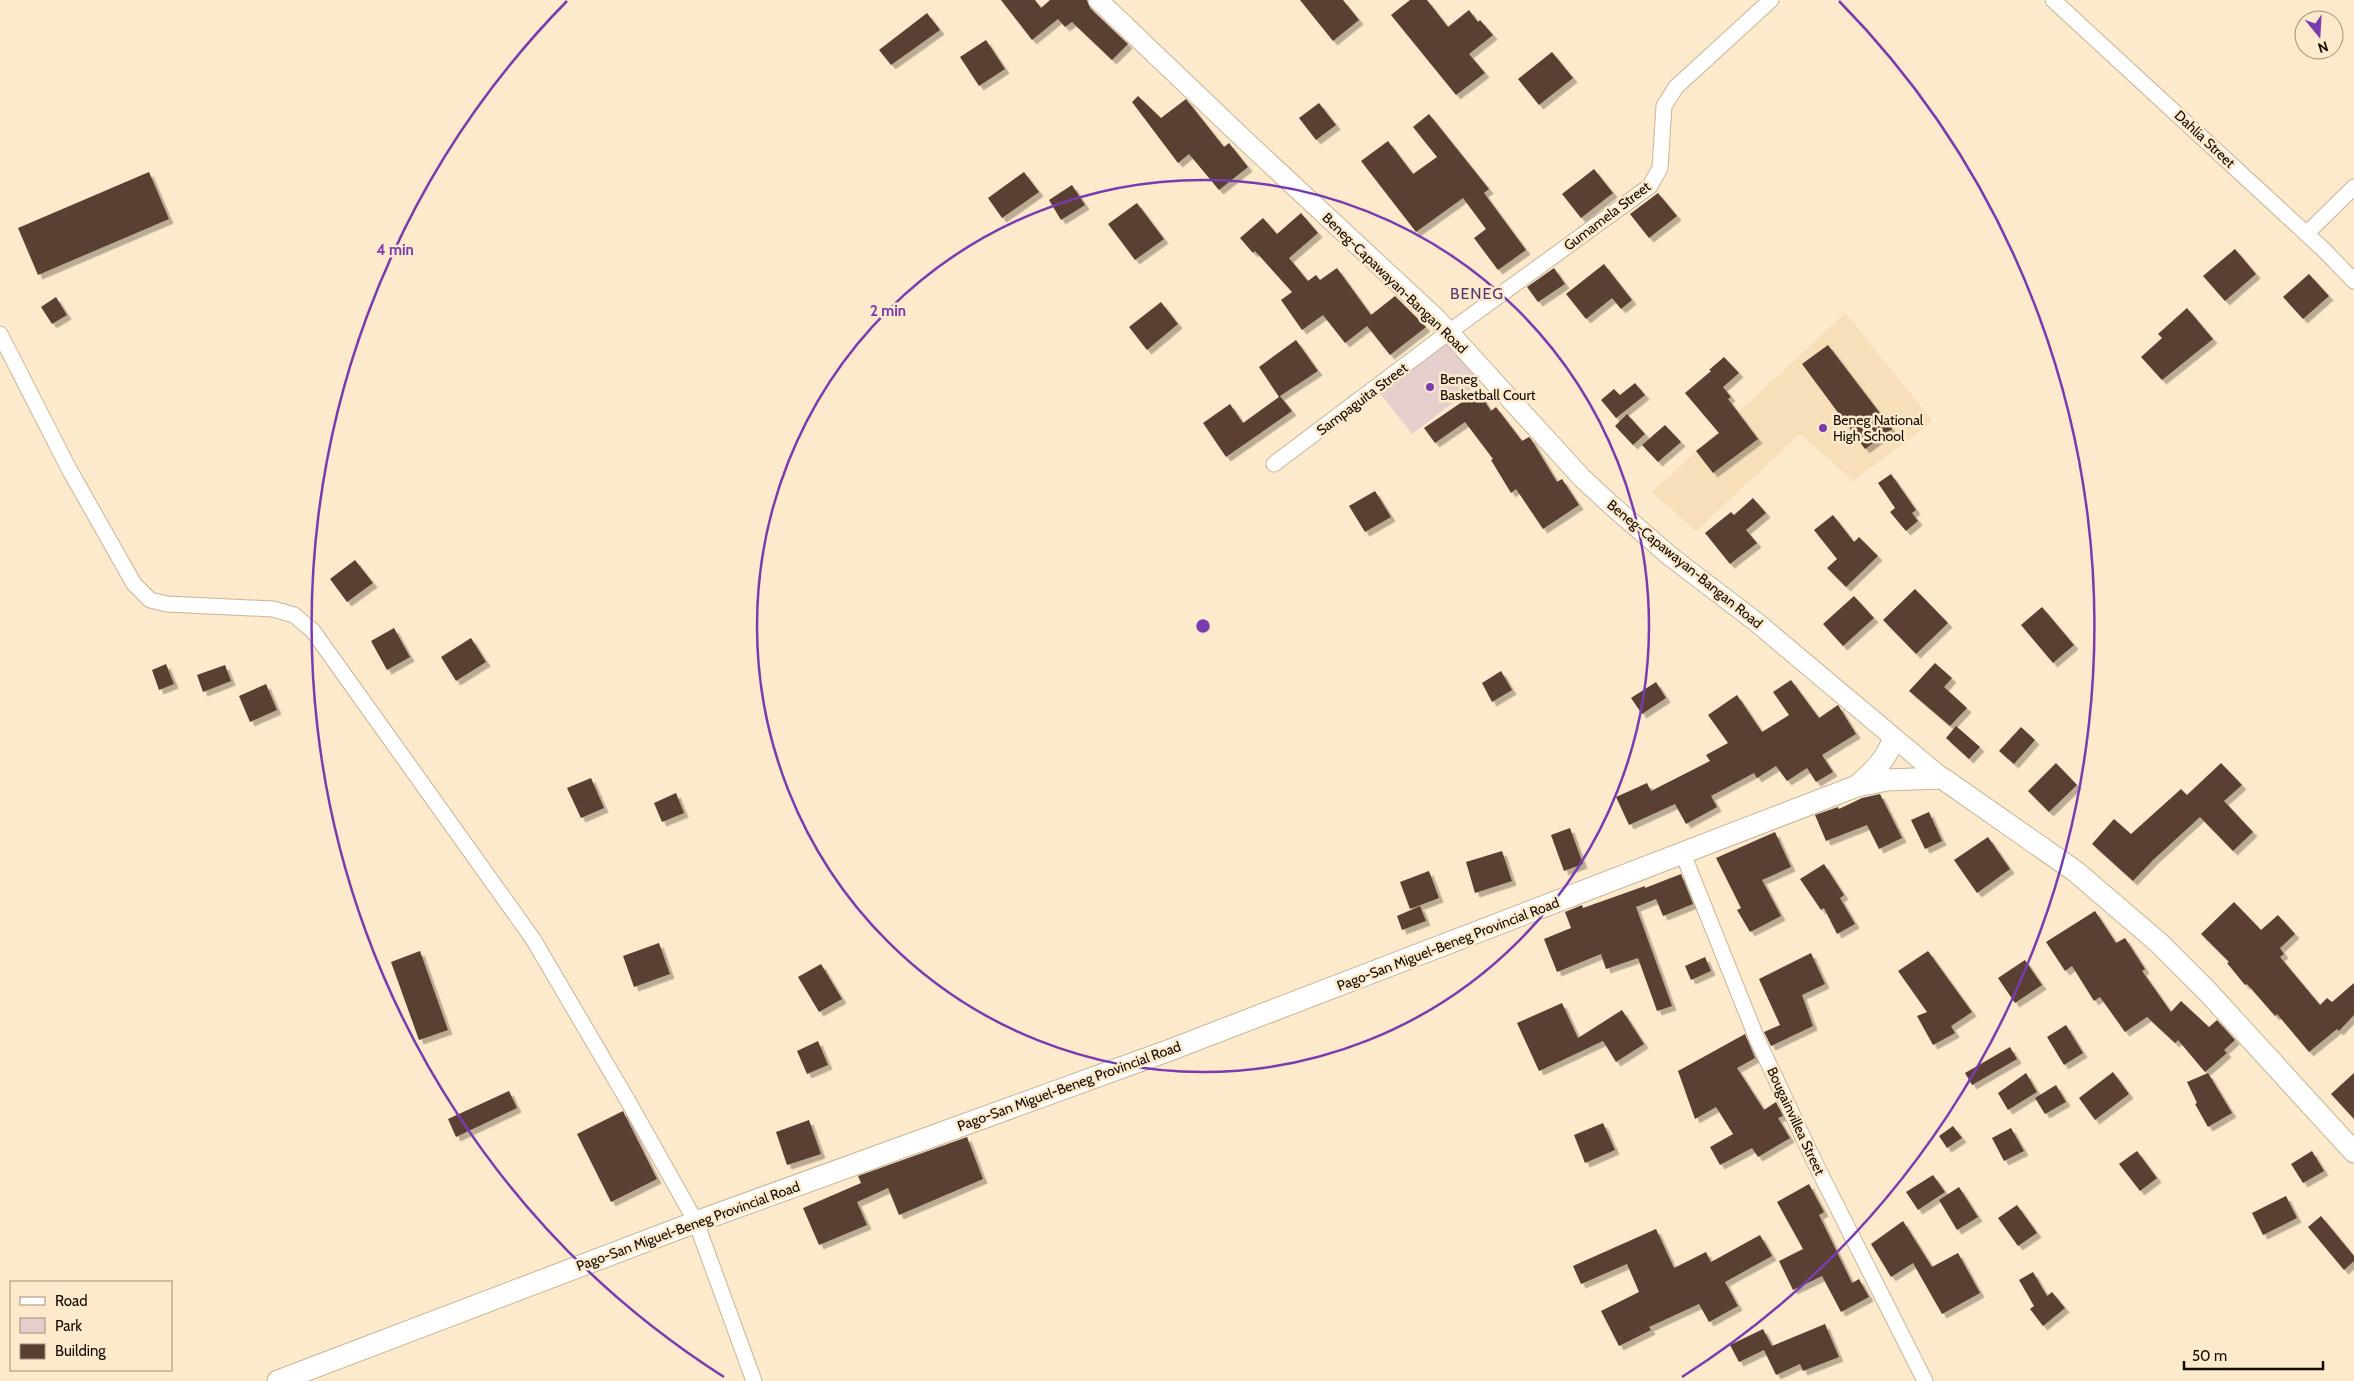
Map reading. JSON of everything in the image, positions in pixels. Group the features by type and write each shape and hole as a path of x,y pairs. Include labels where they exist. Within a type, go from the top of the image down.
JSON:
{"main road":[{"path":"1857,786 1882,761 1889,751 1893,739"},
{"path":"1857,786 1887,780 1942,778 2075,871 2159,943 2208,992 2354,1152"},
{"name":"Pago-San Miguel-Beneg Provincial Road","path":"278,1381 696,1222 1170,1050 1857,786"}],"street":[{"name":"Beneg-Capawayan-Bangan Road","path":"1098,0 1449,332 1582,478 1610,504 1671,557 1755,621 1893,739 1942,778"},
{"name":"Gumamela Street","path":"1449,332 1650,186 1660,168 1664,106 1672,93 1676,87 1771,0"},
{"name":"Dahlia Street","path":"2053,0 2306,234 2354,281"},
{"path":"2306,234 2354,187"},
{"name":"Sampaguita Street","path":"1274,464 1449,332"},
{"path":"0,334 69,469 134,584 150,600 167,604 273,609 294,615 314,631 533,939 696,1222 754,1381"},
{"name":"Bougainvillea Street","path":"1683,854 1757,1039 1815,1164 1925,1381"}],"shaded area":[{"name":"Beneg National High School","path":"1845,313 1933,421 1853,481 1800,434 1696,531 1652,492"}],"green space":[{"name":"Beneg Basketball Court","path":"1449,342 1480,382 1412,434 1380,393"}],"building":[{"path":"1001,0 1035,0 1041,8 1050,0 1087,0 1090,8 1128,44 1112,60 1072,22 1065,27 1058,19 1032,40"},
{"path":"1300,0 1343,0 1359,20 1333,41"},
{"path":"1410,0 1427,0 1448,27 1469,10 1478,22 1480,20 1493,35 1469,54 1485,73 1456,95 1391,15"},
{"path":"927,13 940,30 891,65 879,50"},
{"path":"986,40 1005,69 979,86 960,57"},
{"path":"1552,52 1573,78 1539,105 1518,79"},
{"path":"1138,96 1161,118 1186,99 1224,147 1229,143 1248,167 1219,190 1189,154 1178,163 1132,102"},
{"path":"1319,103 1336,125 1316,140 1299,118"},
{"path":"1429,114 1489,189 1484,193 1526,250 1498,270 1474,238 1486,229 1463,198 1416,232 1361,161 1388,141 1413,174 1437,157 1413,127"},
{"path":"1594,169 1613,193 1581,218 1562,194"},
{"path":"149,172 169,219 38,275 18,228"},
{"path":"1024,172 1039,192 1002,218 988,198"},
{"path":"1072,185 1085,205 1061,220 1049,200"},
{"path":"1658,193 1677,216 1649,238 1630,214"},
{"path":"1137,203 1164,239 1135,260 1108,224"},
{"path":"1301,213 1318,233 1289,258 1308,281 1316,275 1320,280 1337,268 1371,315 1395,296 1426,327 1390,355 1367,326 1345,343 1323,315 1302,330 1281,300 1292,292 1255,251 1253,253 1240,238 1263,218 1277,234"},
{"path":"2235,249 2256,274 2225,301 2203,276"},
{"path":"1604,264 1632,300 1621,309 1612,298 1586,319 1566,294"},
{"path":"1554,268 1565,284 1538,302 1527,287"},
{"path":"2309,274 2329,296 2303,319 2283,297"},
{"path":"56,297 67,315 52,324 41,307"},
{"path":"1161,302 1178,324 1147,350 1129,327"},
{"path":"2187,308 2213,339 2162,380 2141,357 2162,338 2158,334"},
{"path":"1296,340 1318,371 1280,396 1292,411 1226,457 1203,423 1230,404 1243,423 1279,397 1259,367"},
{"path":"1828,345 1892,429 1865,449 1802,364"},
{"path":"1724,357 1739,373 1723,387 1731,397 1728,399 1758,439 1713,473 1696,451 1719,433 1685,393"},
{"path":"1635,383 1645,395 1616,418 1601,400 1614,389 1620,395"},
{"path":"1478,391 1491,411 1496,407 1522,441 1529,437 1531,439 1557,482 1562,479 1579,505 1543,529 1516,489 1511,493 1491,460 1493,459 1465,422 1435,443 1424,428"},
{"path":"1627,414 1645,434 1633,445 1615,426"},
{"path":"1665,425 1681,442 1658,462 1642,445"},
{"path":"1891,474 1916,510 1912,513 1918,521 1906,531 1890,512 1895,508 1878,483"},
{"path":"1375,491 1391,517 1365,532 1349,506"},
{"path":"1753,498 1766,513 1746,530 1757,543 1730,564 1705,533 1731,512 1734,515"},
{"path":"1833,515 1854,542 1859,537 1878,556 1846,587 1827,568 1837,559 1814,530"},
{"path":"355,560 373,583 347,602 330,579"},
{"path":"1915,589 1948,623 1916,654 1883,620"},
{"path":"1854,596 1874,618 1843,646 1823,624"},
{"path":"2042,607 2074,645 2053,663 2021,625"},
{"path":"394,628 410,657 387,670 371,641"},
{"path":"471,638 486,662 456,681 441,657"},
{"path":"1935,663 1952,678 1944,687 1967,708 1950,726 1909,691"},
{"path":"166,664 174,684 159,690 152,670"},
{"path":"225,665 231,681 203,692 197,675"},
{"path":"1501,671 1512,690 1492,702 1482,683"},
{"path":"1791,680 1819,718 1838,705 1856,734 1822,755 1833,772 1816,782 1807,768 1787,781 1776,766 1757,778 1754,773 1711,796 1717,807 1686,824 1675,804 1629,825 1616,797 1647,783 1651,791 1710,761 1706,755 1728,743 1708,715 1737,695 1762,732 1789,715 1773,692"},
{"path":"1656,682 1666,698 1642,714 1631,698"},
{"path":"266,684 277,710 250,722 239,696"},
{"path":"1956,726 1980,747 1969,759 1946,738"},
{"path":"2021,727 2035,740 2014,764 1999,751"},
{"path":"2056,763 2077,785 2049,812 2028,791"},
{"path":"2221,763 2242,785 2224,801 2253,832 2233,851 2200,817 2133,881 2092,844 2114,819 2131,834 2181,789 2187,795"},
{"path":"591,778 604,808 581,818 567,788"},
{"path":"676,793 684,813 662,822 654,803"},
{"path":"1880,794 1902,838 1879,849 1867,825 1826,841 1815,815 1838,807 1839,809 1862,798"},
{"path":"1929,812 1942,841 1925,849 1911,820"},
{"path":"1570,828 1583,864 1564,871 1551,835"},
{"path":"1775,832 1791,867 1762,880 1781,916 1750,932 1737,910 1741,908 1716,858"},
{"path":"1988,837 2010,869 1977,893 1954,860"},
{"path":"1502,851 1512,881 1475,893 1466,862"},
{"path":"1824,864 1844,895 1840,898 1855,924 1837,934 1824,908 1821,910 1800,879"},
{"path":"1429,871 1439,898 1410,909 1400,882"},
{"path":"1681,874 1693,904 1663,916 1656,899 1636,907 1672,1006 1657,1011 1638,958 1606,969 1601,954 1557,972 1544,939 1571,928 1565,912 1582,905 1583,908 1645,886 1645,888"},
{"path":"2234,902 2261,930 2278,915 2295,934 2280,948 2284,954 2280,957 2320,1005 2327,998 2332,1002 2354,983 2354,1015 2339,1031 2337,1029 2309,1052 2277,1014 2275,1016 2247,984 2245,985 2227,963 2229,962 2201,934"},
{"path":"1420,906 1426,921 1402,930 1397,916"},
{"path":"2095,911 2116,943 2125,938 2145,969 2142,971 2171,1012 2181,1001 2209,1027 2217,1020 2235,1040 2224,1050 2227,1053 2205,1072 2178,1040 2175,1043 2147,1017 2125,1032 2100,997 2094,1001 2072,966 2065,971 2046,942"},
{"path":"659,943 670,974 634,987 623,956"},
{"path":"420,951 448,1030 419,1040 391,962"},
{"path":"1928,951 1972,1012 1951,1026 1955,1033 1933,1045 1917,1016 1927,1012 1898,971"},
{"path":"1811,953 1825,984 1802,995 1813,1026 1771,1046 1764,1032 1780,1025 1759,979"},
{"path":"1705,957 1711,971 1691,980 1685,966"},
{"path":"2025,960 2042,985 2015,1003 1998,978"},
{"path":"821,964 842,999 819,1012 798,977"},
{"path":"1562,1003 1578,1038 1622,1010 1644,1044 1616,1062 1603,1041 1539,1071 1517,1023"},
{"path":"2066,1025 2083,1053 2064,1065 2047,1037"},
{"path":"1745,1034 1755,1058 1737,1068 1764,1110 1776,1102 1783,1116 1778,1118 1790,1138 1758,1157 1752,1148 1720,1165 1710,1147 1733,1134 1716,1107 1695,1119 1678,1071"},
{"path":"818,1041 828,1065 807,1074 797,1051"},
{"path":"2010,1047 2017,1059 1972,1085 1965,1073"},
{"path":"2113,1072 2129,1094 2095,1120 2079,1098"},
{"path":"2026,1073 2037,1092 2008,1110 1998,1093"},
{"path":"2208,1073 2232,1113 2208,1127 2195,1104 2197,1103 2187,1082"},
{"path":"2354,1073 2354,1119 2331,1094"},
{"path":"2056,1085 2066,1102 2045,1114 2035,1098"},
{"path":"509,1091 517,1108 456,1137 448,1119"},
{"path":"623,1111 657,1179 611,1202 577,1134"},
{"path":"809,1120 821,1154 787,1165 776,1132"},
{"path":"1603,1123 1615,1150 1585,1163 1574,1135"},
{"path":"1953,1126 1962,1138 1947,1148 1939,1136"},
{"path":"2011,1128 2024,1151 2004,1161 1992,1138"},
{"path":"967,1137 983,1179 899,1215 888,1188 857,1202 867,1225 819,1245 803,1208 861,1183 858,1176"},
{"path":"2137,1151 2157,1178 2140,1191 2119,1164"},
{"path":"2312,1151 2324,1171 2303,1183 2291,1164"},
{"path":"1933,1175 1945,1192 1918,1210 1906,1192"},
{"path":"1809,1184 1824,1212 1819,1215 1852,1283 1859,1279 1869,1297 1841,1312 1822,1276 1793,1290 1779,1261 1803,1249 1777,1202"},
{"path":"1959,1187 1978,1217 1957,1230 1939,1200"},
{"path":"2286,1196 2297,1218 2263,1235 2252,1213"},
{"path":"2017,1205 2037,1233 2018,1246 1998,1218"},
{"path":"2321,1216 2354,1256 2354,1261 2344,1270 2308,1227"},
{"path":"1903,1221 1932,1267 1958,1253 1980,1293 1942,1314 1913,1263 1891,1277 1871,1244"},
{"path":"1656,1229 1674,1268 1706,1252 1711,1262 1760,1235 1772,1256 1725,1282 1738,1306 1709,1322 1699,1304 1649,1327 1651,1330 1619,1346 1601,1311 1639,1292 1627,1264 1581,1284 1573,1266"},
{"path":"2033,1272 2047,1296 2052,1292 2065,1308 2043,1326 2030,1309 2034,1306 2019,1280"},
{"path":"1825,1324 1839,1357 1803,1371 1800,1364 1776,1375 1764,1350 1739,1362 1730,1345 1763,1329 1772,1346"}],"place":[{"name":"Beneg Basketball Court","path":"1430,387"},
{"name":"Beneg National High School","path":"1823,428"}],"district":[{"name":"BENEG","path":"1477,293"}]}
